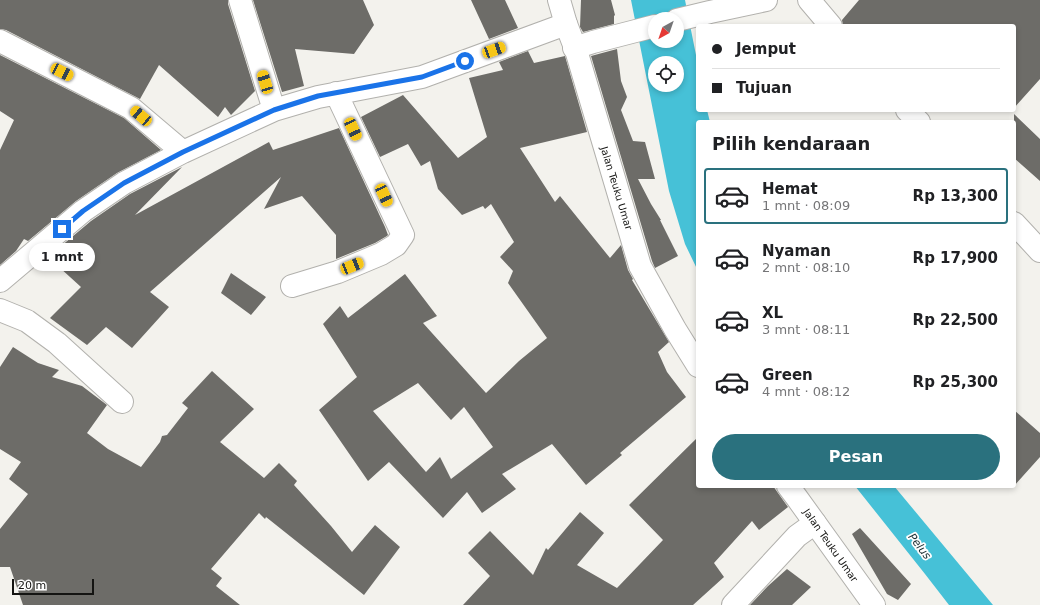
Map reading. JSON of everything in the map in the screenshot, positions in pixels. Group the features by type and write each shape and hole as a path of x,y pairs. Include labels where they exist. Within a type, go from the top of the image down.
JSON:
{"street":[{"path":"240,0 274,110"},
{"name":"Jalan Teuku Umar","path":"559,0 640,266 675,329 696,363"},
{"path":"684,18 766,0"},
{"path":"809,0 829,24"},
{"path":"0,281 83,211 124,183 183,152 274,110 318,96 422,77 566,24"},
{"path":"574,48 648,28"},
{"path":"0,41 131,108 183,152"},
{"path":"292,286 338,272 381,254 396,245 403,235 336,93"},
{"path":"910,112 916,120"},
{"path":"1016,226 1040,251"},
{"path":"0,310 27,321 57,343 122,402"},
{"name":"Jalan Teuku Umar","path":"790,488 874,605"},
{"path":"733,605 797,536 815,523"}],"water":[{"path":"631,0 685,0 696,55 696,112 708,112 710,120 696,120 696,267 685,244 669,191 649,92 684,92 684,56 648,56 648,85"},
{"name":"Pelus","path":"857,488 896,488 993,605 949,605"}],"building":[{"path":"0,0 228,0 255,91 231,115 225,107 218,117 159,65 140,99 6,30 0,29"},
{"path":"253,0 363,0 374,25 354,54 295,49 304,86 282,92"},
{"path":"471,0 505,0 518,28 489,39"},
{"path":"581,0 611,0 615,15 614,24 583,32 580,27"},
{"path":"859,0 1040,0 1040,79 1016,106 1016,24 843,24 842,20"},
{"path":"617,49 621,81 627,97 621,110 633,141 645,142 655,179 638,179 661,220 678,256 655,268 591,56"},
{"path":"528,51 534,63 565,56 587,132 520,148 555,202 560,196 610,258 621,245 628,270 633,279 632,280 669,342 658,352 667,372 686,397 620,453 622,455 586,485 552,444 502,474 516,489 482,513 467,492 443,518 389,462 368,481 319,410 357,377 323,324 340,306 348,318 405,274 437,316 423,323 486,393 519,361 547,338 508,283 513,271 500,257 514,242 491,204 485,209 483,206 462,215 438,189 430,161 421,166 408,144 380,157 361,117 403,95 458,158 487,137 469,78 503,70 499,62","holes":["418,383 451,420 464,407 493,447 451,479 440,457 426,472 373,411"]},
{"path":"0,55 124,118 161,150 117,173 76,201 28,241 24,239 16,251 0,265 0,150 14,120 0,111"},
{"path":"1014,114 1040,139 1040,181 1016,160 1016,120 1014,120"},
{"path":"339,128 385,227 387,236 375,243 336,259 336,235 302,196 264,209 281,177 150,292 169,307 132,348 106,327 87,345 50,318 81,287 48,257 91,221 130,194 182,167 135,215 269,142 273,150"},
{"path":"231,273 266,297 251,315 221,293"},
{"path":"13,347 38,363 59,370 52,377 82,386 107,405 87,433 108,449 141,467 160,442 162,436 167,435 188,408 182,403 212,371 254,409 220,442 264,478 279,463 297,481 294,485 352,552 375,525 400,547 364,595 259,513 211,569 222,578 216,586 240,605 23,605 10,567 0,567 0,529 28,494 9,479 21,462 0,449 0,367"},
{"path":"1016,412 1040,433 1040,457 1016,484"},
{"path":"696,439 696,488 774,488 788,507 759,530 752,521 714,563 724,577 693,605 463,605 490,576 468,553 490,531 533,575 546,548 548,550 580,512 604,533 577,565 617,588 663,540 629,505"},
{"path":"860,528 911,584 898,600 887,594 852,534"},
{"path":"787,569 811,587 792,605 750,605 768,586"}],"route":[{"path":"62,229 83,211 124,183 183,152 274,110 318,96 422,77 465,61"}]}
